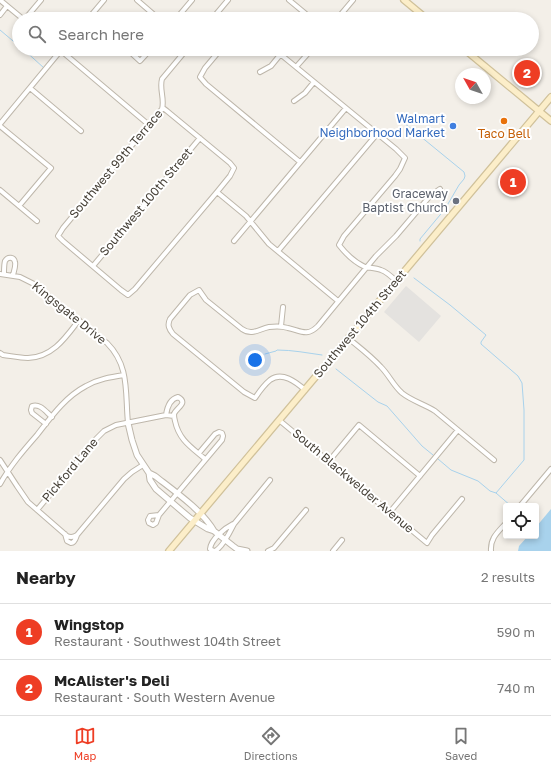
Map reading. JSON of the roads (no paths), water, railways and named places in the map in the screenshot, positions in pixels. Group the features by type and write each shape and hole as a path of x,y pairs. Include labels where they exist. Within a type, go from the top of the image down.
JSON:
{"main road":[{"path":"407,1 419,12"},
{"path":"472,56 551,121"},
{"name":"Southwest 104th Street","path":"169,551 551,97"}],"street":[{"path":"0,0 15,12"},
{"path":"30,12 41,0"},
{"path":"95,12 104,0"},
{"path":"137,0 151,12"},
{"path":"182,12 192,0"},
{"path":"218,12 228,0"},
{"path":"289,0 304,12"},
{"path":"343,12 353,0"},
{"path":"0,15 7,6"},
{"path":"19,206 51,168 0,125 56,56"},
{"path":"68,56 149,125"},
{"path":"135,56 140,61 145,56"},
{"name":"Southwest 99th Terrace","path":"92,266 58,236 63,228 163,108 162,79 181,56"},
{"path":"215,56 200,76 206,84 300,162"},
{"path":"260,72 271,66 279,56"},
{"path":"281,56 405,158 400,169 344,236 339,245 353,260 367,267 383,271 389,274 396,281"},
{"path":"296,67 306,56"},
{"path":"294,101 305,93 314,82"},
{"path":"30,88 81,131"},
{"path":"92,266 128,295 135,289 217,192 230,176 234,168 230,163 163,108"},
{"path":"234,241 346,108"},
{"path":"278,251 377,134"},
{"name":"Southwest 100th Street","path":"92,266 200,138"},
{"path":"305,390 290,379 278,377 270,380 255,398 244,392 177,337 168,325 171,317 190,295 199,290 206,300 244,331 251,333 264,328 281,326 301,332 310,332 318,326 376,256 396,236 430,196 440,189"},
{"path":"217,192 243,213 266,241 338,301"},
{"path":"1,193 37,221"},
{"name":"Kingsgate Drive","path":"13,276 15,261 13,258 8,258 2,274 25,279 34,284 80,320 114,350 122,366 124,375 128,423 137,455 149,473 155,476 200,514 214,531"},
{"path":"281,326 283,307"},
{"path":"1,355 29,358 48,353 60,344 80,320"},
{"path":"348,338 377,363 403,394 435,411 494,460"},
{"path":"0,484 7,471 71,396 87,385 124,375"},
{"path":"166,415 167,407 174,399 178,397 181,399 182,403 174,416 180,435 205,459"},
{"path":"46,424 32,413 30,410 32,406 35,404 39,405 52,417"},
{"name":"Pickford Lane","path":"37,510 101,434 112,427 128,423 166,415 174,416"},
{"name":"South Blackwelder Avenue","path":"280,420 427,543 462,499"},
{"path":"329,461 359,425 420,476"},
{"path":"390,512 458,430"},
{"path":"159,515 223,438 222,433 217,432 199,453"},
{"path":"0,460 24,497 37,510 65,534 70,537 75,537 77,535"},
{"path":"65,534 67,541 73,543 77,535 124,479 143,465"},
{"path":"523,503 551,469"},
{"name":"Kingsgate Drive","path":"149,473 150,480 153,485 190,518 214,531 237,548 247,551"},
{"path":"234,524 227,527 212,542 210,549 215,551 220,547 232,530 234,524 270,480"},
{"path":"268,551 274,550 306,510"},
{"path":"491,551 493,538 503,526"},
{"path":"333,551 342,540"}],"water":[{"path":"551,509 551,551 518,551 519,546 525,539 539,539 539,523"}],"waterway":[{"path":"0,30 12,40"},
{"path":"31,56 44,68"},
{"path":"398,118 464,172 465,176 445,209 420,239 420,241"},
{"path":"414,278 486,335 481,344 518,376 522,383 524,410 524,460 496,493 508,503"},
{"path":"265,354 277,350 322,355"},
{"path":"336,369 378,402 387,406 422,446 433,455"},
{"path":"438,459 451,470 478,481 490,491 496,493"}],"place":[{"name":"McAlister's Deli","path":"527,73"},
{"name":"Taco Bell","path":"504,121"},
{"name":"Walmart Neighborhood Market","path":"453,126"},
{"name":"Wingstop","path":"513,182"},
{"name":"Graceway Baptist Church","path":"456,201"}]}
